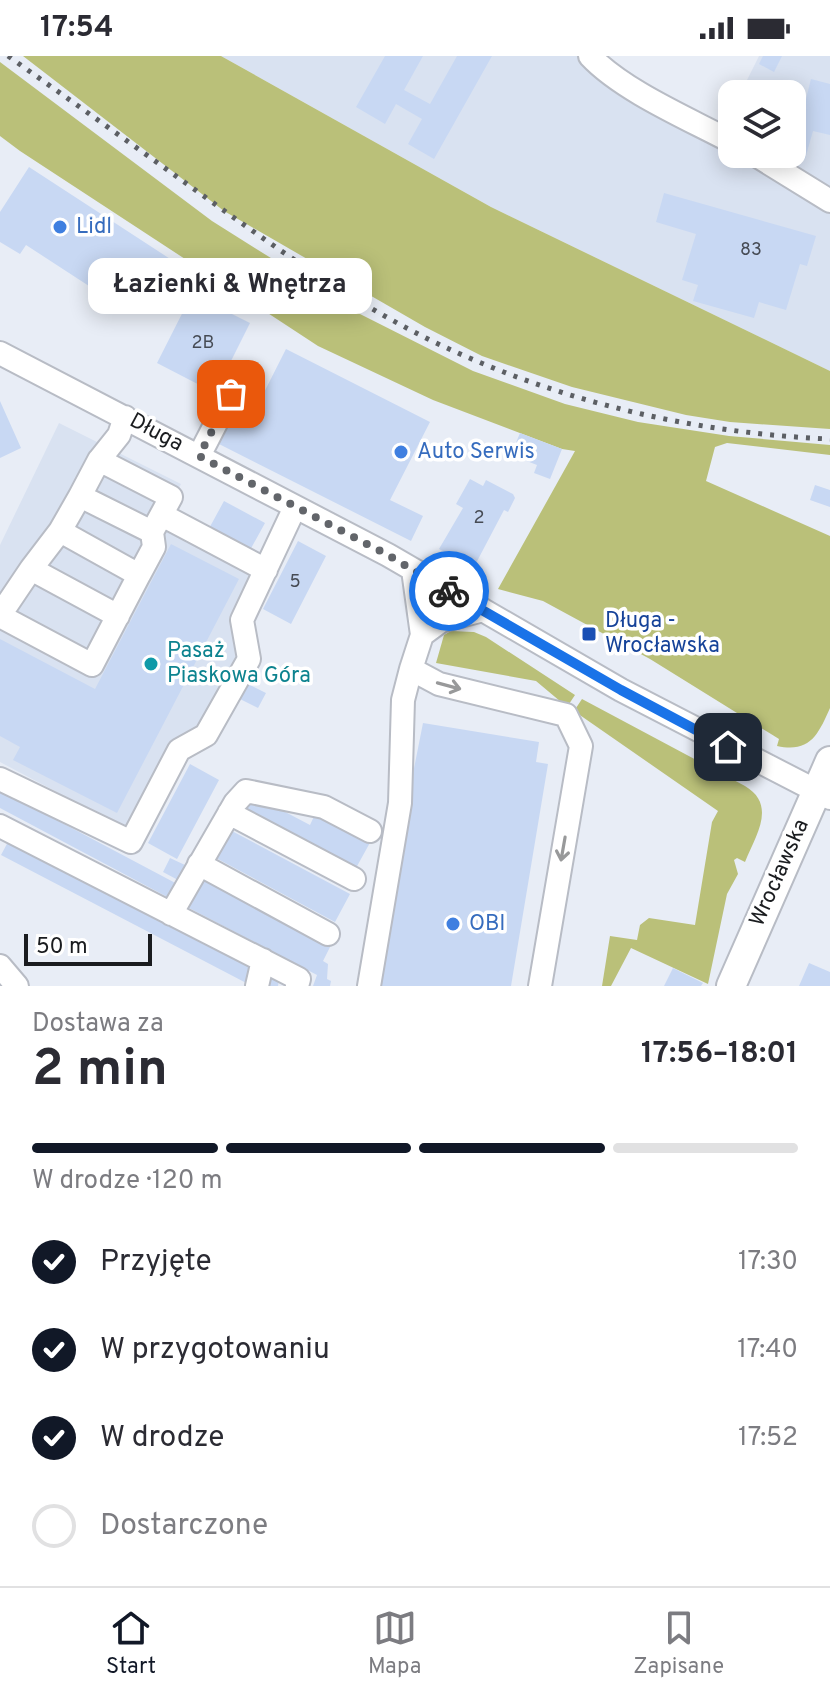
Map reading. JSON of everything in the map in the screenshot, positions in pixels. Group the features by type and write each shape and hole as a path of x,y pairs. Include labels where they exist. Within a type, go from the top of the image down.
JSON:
{"main road":[{"name":"Wrocławska","path":"731,986 823,795 830,761"}],"street":[{"path":"590,56 601,68 656,102 718,135"},
{"path":"777,168 830,201"},
{"name":"Długa","path":"0,353 413,570 621,690 823,795"},
{"path":"199,456 231,394"},
{"path":"99,460 171,497 157,524 154,547 92,665 0,616 60,531 99,460 119,435 125,417"},
{"path":"80,496 157,524 266,570"},
{"path":"0,779 131,842 179,750 206,735 249,659 242,620 295,507"},
{"path":"60,531 139,575"},
{"path":"31,569 118,616"},
{"path":"369,986 400,803 403,700 422,635 413,570"},
{"path":"422,635 441,621 483,610"},
{"path":"411,669 439,684 566,715 581,746 540,986"},
{"path":"171,914 229,813 246,791 324,807 370,831"},
{"path":"229,813 354,879"},
{"path":"0,826 299,979 297,986"},
{"path":"199,864 328,934"},
{"path":"257,986 263,960"},
{"path":"0,966 17,986"}],"shaded area":[{"path":"221,56 578,56 591,72 718,144 718,168 761,168 830,211 830,371 491,207"},
{"path":"759,56 830,56 830,188 794,168 806,168 806,80 747,80"},
{"name":"Pasaż Piaskowa Góra","path":"59,423 181,484 163,518 254,569 229,618 238,653 204,720 175,742 127,829 0,762 0,545"}],"green space":[{"path":"23,56 221,56 491,207 830,371 830,429 730,422 686,415 572,387 482,356 425,327 224,211"},
{"path":"0,62 212,221 360,314 473,371 565,404 638,422 729,436 830,445 830,455 727,443 715,447 706,481 830,536 830,708 817,734 798,747 777,746 779,739 650,659 543,601 498,589 575,451 562,449 433,400 318,346 20,151 0,136"},
{"path":"451,631 474,632 486,637 575,695 567,707 536,681 436,663 444,635"},
{"path":"582,699 745,786 760,802 761,821 745,862 737,858 734,860 738,874 727,894 708,984 631,948 611,986 602,986 610,936 637,940 640,925 649,918 695,925 712,822 718,811 574,711"}],"building":[{"path":"385,56 423,56 404,90 430,104 457,56 492,56 434,159 408,144 422,119 396,104 385,124 356,107"},
{"path":"763,56 782,56 774,72 759,64"},
{"path":"811,79 830,84 830,135 813,131 806,156 806,99"},
{"name":"Lidl","path":"29,167 181,266 169,284 157,276 132,314 26,245 20,254 0,242 0,212"},
{"path":"664,193 816,236 807,266 800,264 786,310 759,302 754,318 693,301 698,285 682,280 696,234 656,222"},
{"path":"192,294 250,323 215,393 157,363"},
{"path":"286,349 430,422 390,500 423,516 411,541 219,444 232,420 246,428"},
{"path":"0,401 21,448 0,458"},
{"path":"520,433 562,449 550,479 534,473 537,465 511,455"},
{"path":"470,479 483,486 486,480 515,498 508,512 504,510 474,567 439,549 463,508 456,504"},
{"path":"815,485 830,490 830,507 810,500"},
{"path":"224,501 265,523 249,552 206,534"},
{"path":"298,541 326,556 291,624 263,609"},
{"name":"Pasaż Piaskowa Góra","path":"171,544 239,579 117,813 13,760 20,747 0,736 0,639 95,689"},
{"path":"246,683 266,693 258,708 238,698"},
{"path":"423,723 539,742 536,762 548,764 511,986 376,986"},
{"path":"190,764 219,780 177,859 148,843"},
{"path":"0,790 181,886 173,900 0,808"},
{"path":"251,794 310,825 317,810 372,839 356,868 243,809"},
{"path":"230,830 350,894 335,922 216,858"},
{"path":"9,840 260,971 252,986 1,855"},
{"path":"170,858 185,865 178,880 163,872"},
{"path":"204,880 330,947 323,961 328,964 330,986 313,986 317,975 189,908"},
{"path":"809,963 830,972 830,986 799,986"},
{"path":"673,968 703,983 701,986 664,986"},
{"path":"262,977 279,980 278,986 261,986"}],"railway":[{"path":"8,56 283,252 367,306 426,338 523,379 623,410 726,429 830,439"}],"way so far":[{"path":"231,394 199,456 386,554 449,591"}],"place":[{"name":"Lidl","path":"60,227"},
{"name":"Łazienki & Wnętrza","path":"231,394"},
{"name":"Auto Serwis","path":"401,452"},
{"name":"Długa - Wrocławska","path":"589,634"},
{"name":"Pasaż Piaskowa Góra","path":"151,664"},
{"name":"OBI","path":"453,924"}],"route":[{"path":"449,591 621,690 728,747"}]}
